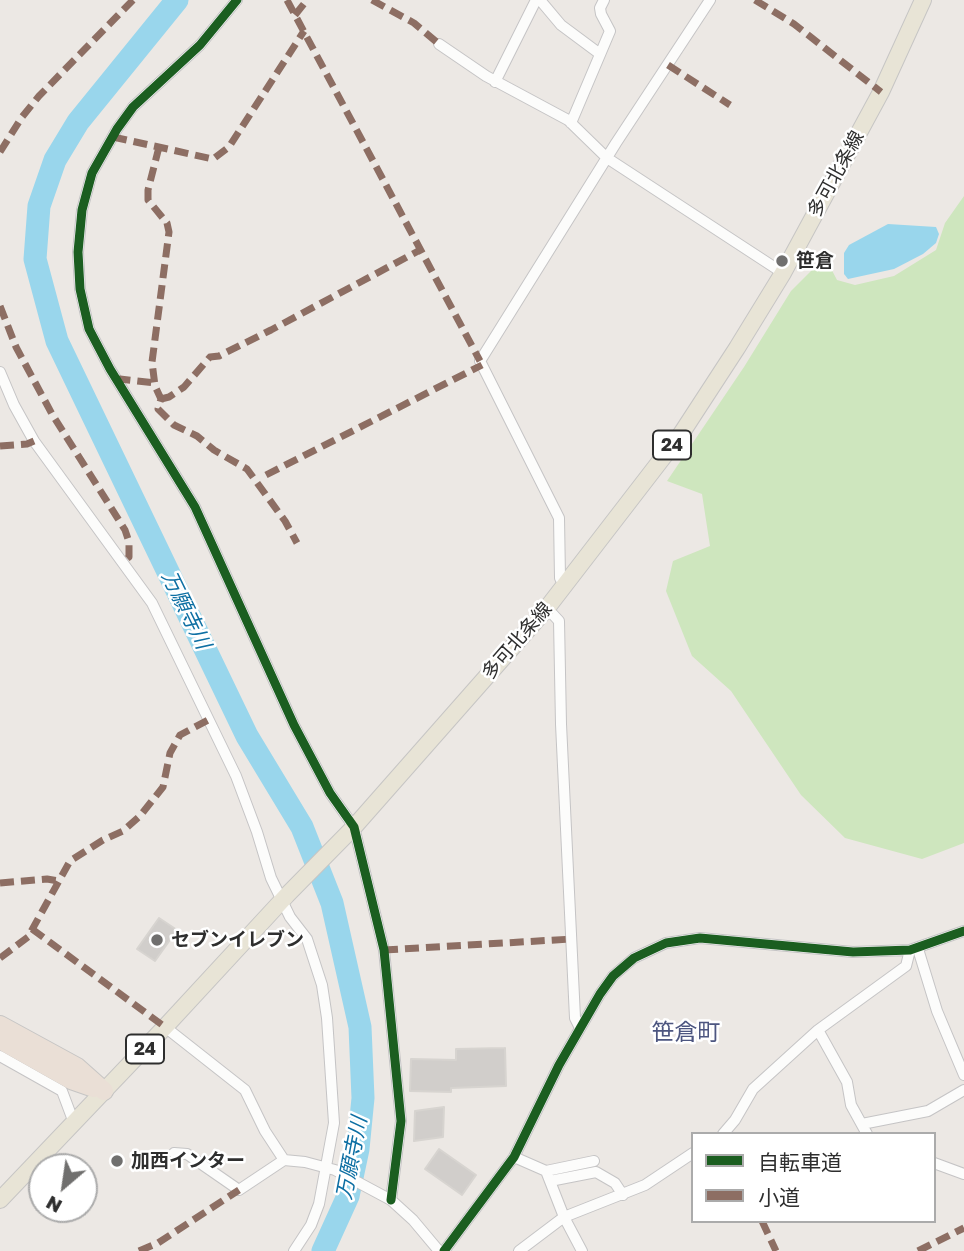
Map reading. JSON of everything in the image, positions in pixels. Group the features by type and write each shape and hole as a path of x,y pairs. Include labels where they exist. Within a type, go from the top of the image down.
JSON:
{"highway":[{"path":"0,1025 77,1067 104,1091"},
{"path":"0,1040 71,1080 104,1091"}],"main road":[{"name":"多可北条線","path":"0,1200 349,832 547,608 681,434 783,273 881,92 922,0"}],"street":[{"path":"237,0 200,45 133,107 92,173 82,210 78,252 80,289 89,329 117,381 195,507 294,725 349,832 384,950 401,1121 391,1200"},
{"path":"495,82 538,0 561,25 600,54"},
{"path":"571,123 610,30 601,14 600,8 604,0"},
{"path":"564,584 561,578 559,518 480,361 710,0"},
{"path":"439,44 495,82 571,123 607,158 783,273"},
{"path":"0,372 34,441 152,603 236,776 271,878 284,898 290,917 307,939 322,985 327,1018 334,1123 331,1169 311,1225 294,1251"},
{"path":"547,608 559,621 561,724 575,1018 580,1028"},
{"path":"174,1153 187,1154 239,1190 284,1160 331,1169 391,1200 441,1251 514,1157 580,1028 613,975 634,958 666,943 700,938 853,952 914,949 964,931"},
{"path":"725,1132 753,1089 818,1030 906,966 914,949"},
{"path":"914,949 964,1076"},
{"path":"165,1027 245,1090 265,1131 284,1160"},
{"path":"818,1030 847,1082 851,1105 865,1129 928,1111 964,1090"},
{"path":"0,1056 62,1091 74,1123"},
{"path":"519,1251 564,1217 645,1185 691,1154"},
{"path":"514,1157 548,1176 596,1172 615,1183 623,1195"},
{"path":"548,1176 594,1161"},
{"path":"936,1164 964,1174"},
{"path":"548,1176 564,1217 582,1251"}],"green space":[{"path":"964,196 964,843 922,859 845,838 801,795 731,691 692,656 666,591 673,561 710,546 702,494 667,481 744,367 791,291 825,257 837,280 855,285 894,276 936,250 945,223"}],"water":[{"path":"888,224 936,227 939,234 936,243 923,254 894,269 848,279 844,274 844,253 849,245"}],"building":[{"name":"セブンイレブン","path":"159,918 177,930 155,961 137,949"},
{"path":"505,1048 506,1086 451,1088 451,1092 410,1091 411,1059 456,1060 456,1049"},
{"path":"444,1107 443,1137 414,1141 415,1111"},
{"path":"439,1149 476,1175 462,1195 425,1169"}],"waterway":[{"name":"万願寺川","path":"177,0 78,122 55,160 39,206 35,259 57,341 247,736 302,827 332,903 360,1027 363,1098 358,1149 348,1196 323,1251"}],"marked path":[{"path":"0,152 39,96 133,0"},
{"path":"287,0 480,361"},
{"path":"295,15 307,0"},
{"path":"372,0 414,23 439,44"},
{"path":"755,0 794,24 881,92"},
{"path":"113,137 213,159 229,147 304,31"},
{"path":"668,65 730,105"},
{"path":"159,147 148,190 148,200 167,223 169,232 152,362 155,386 161,399 158,409 174,425 197,436 214,450 247,469 285,521 297,543"},
{"path":"161,399 184,387 210,357 219,356 271,330 422,249"},
{"path":"0,306 16,347 52,414 125,530 129,542 129,557 123,562"},
{"path":"266,475 482,365"},
{"path":"117,381 120,379 155,383"},
{"path":"0,446 34,441"},
{"path":"0,958 28,937 70,861 123,831 140,816 163,787 170,753 180,735 208,720"},
{"path":"0,883 47,879 59,881"},
{"path":"32,929 165,1027"},
{"path":"384,950 572,939"},
{"path":"139,1251 158,1243 239,1190"},
{"path":"763,1223 776,1251"},
{"path":"918,1251 964,1228"}],"cycle path":[{"path":"237,0 200,45 133,107 92,173 82,210 78,252 80,289 89,329 110,369 195,507 294,725 330,793 354,827 384,950 401,1121 391,1200"},
{"path":"444,1251 514,1157 559,1065 600,994 613,976 634,958 666,943 700,938 853,952 910,950 964,931"}],"place":[{"name":"笹倉","path":"782,261"},
{"name":"セブンイレブン","path":"157,940"},
{"name":"加西インター","path":"117,1161"}],"district":[{"name":"笹倉町","path":"686,1033"}]}
